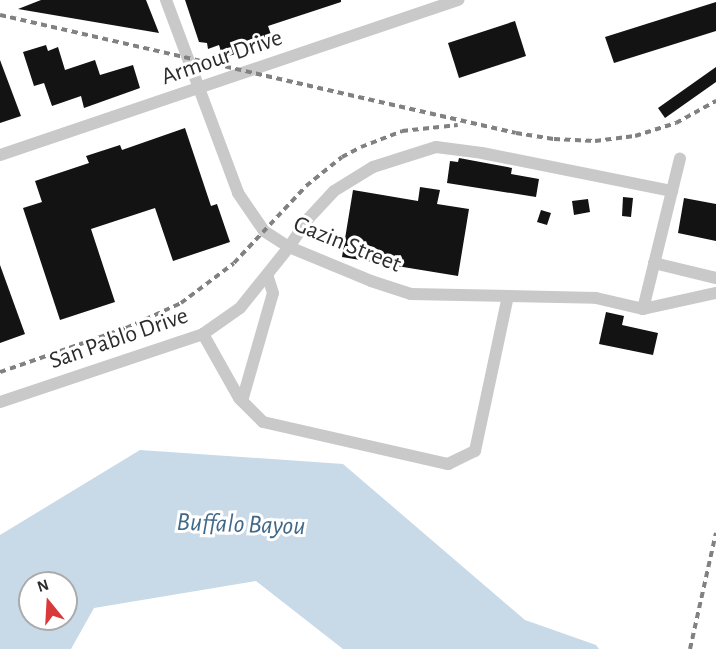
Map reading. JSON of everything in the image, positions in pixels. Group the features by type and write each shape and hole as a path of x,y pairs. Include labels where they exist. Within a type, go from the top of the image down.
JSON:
{"street":[{"name":"Gazin Street","path":"166,0 238,193 264,231 290,247 371,281 411,294 596,298 643,309"},
{"name":"Armour Drive","path":"0,155 458,0"},
{"name":"San Pablo Drive","path":"0,402 204,334 240,308 290,247 308,219 334,191 373,167 436,147 482,153 672,191"},
{"path":"680,158 643,309 716,293"},
{"path":"654,263 716,278"},
{"path":"242,402 273,293 267,275"},
{"path":"204,334 242,402 263,422 448,465 475,451 508,296"}],"water":[{"name":"Buffalo Bayou","path":"140,450 343,464 525,620 596,645 599,649 343,649 256,581 94,608 71,649 0,649 0,535"}],"building":[{"path":"41,0 146,0 159,33 18,9"},
{"path":"185,0 341,0 341,2 268,26 274,43 261,48 257,37 238,44 241,52 223,58 219,45 208,49 207,43 199,42"},
{"path":"716,2 716,31 614,63 605,37"},
{"path":"515,21 526,56 459,78 448,43"},
{"path":"46,45 48,51 58,47 65,70 95,60 100,75 133,65 140,88 84,108 81,96 52,106 44,83 34,86 23,52"},
{"path":"0,60 21,116 0,123"},
{"path":"716,67 716,82 665,118 658,108"},
{"path":"185,128 211,206 217,204 230,242 173,261 155,208 91,229 115,302 60,320 23,208 42,202 35,181 89,163 86,156 120,145 122,150"},
{"path":"459,158 512,168 511,174 539,179 536,197 447,183 450,161 458,162"},
{"path":"420,187 440,190 437,204 469,209 458,276 342,257 353,190 418,201"},
{"path":"623,197 633,198 631,217 622,216"},
{"path":"684,198 716,204 716,241 678,233"},
{"path":"588,199 590,212 574,215 572,201"},
{"path":"541,210 551,213 547,225 537,222"},
{"path":"0,265 25,334 0,343"},
{"path":"606,312 624,316 622,325 658,333 653,355 599,344"}],"railway":[{"path":"0,15 516,133 554,139 595,141 635,136 676,123 716,101"},
{"path":"0,372 126,328 181,303 234,263 306,186 342,157 402,131 458,125"},
{"path":"690,649 716,533"}]}
